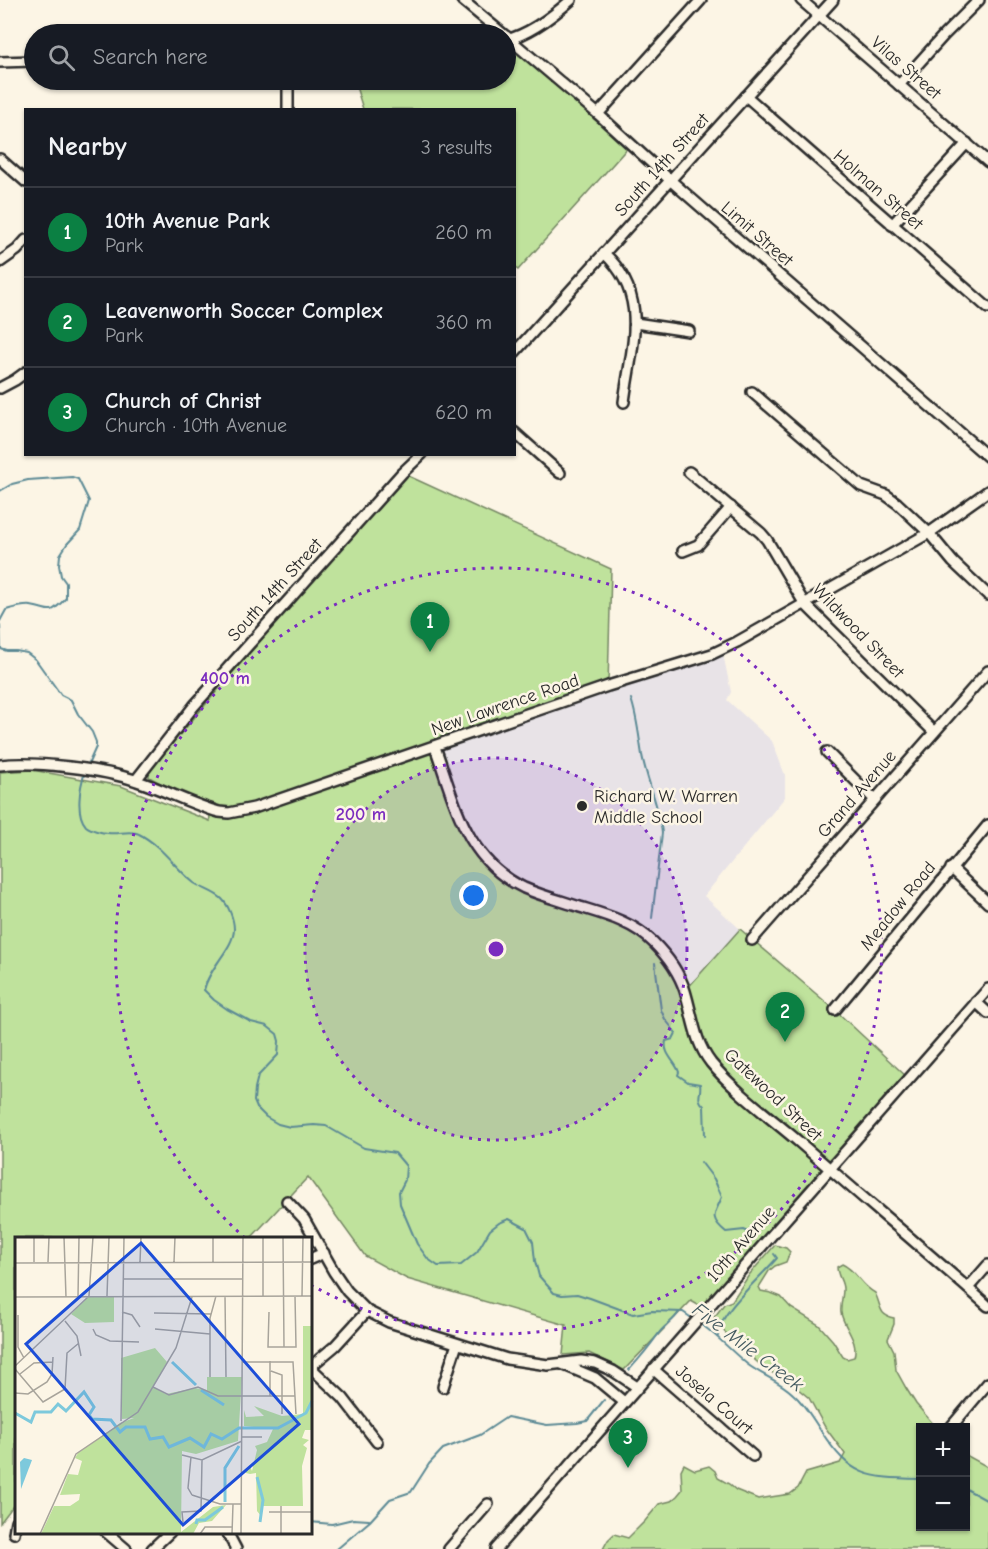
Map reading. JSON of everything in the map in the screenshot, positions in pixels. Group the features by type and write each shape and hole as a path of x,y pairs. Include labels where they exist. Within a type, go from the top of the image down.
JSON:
{"street":[{"name":"Limit Street","path":"462,0 490,24"},
{"path":"516,33 554,16 571,0"},
{"path":"598,114 701,0"},
{"name":"Vilas Street","path":"801,0 988,162"},
{"name":"South 14th Street","path":"516,351 833,0"},
{"path":"899,85 979,0"},
{"name":"Limit Street","path":"516,46 598,114 670,180 988,457"},
{"path":"0,62 24,61"},
{"path":"288,90 288,108"},
{"name":"Holman Street","path":"746,96 988,308"},
{"path":"892,225 967,143"},
{"path":"0,159 24,180"},
{"path":"0,262 24,242"},
{"path":"604,253 615,264 632,294 634,323 624,402"},
{"path":"634,323 689,331"},
{"path":"0,388 24,373"},
{"path":"752,392 861,486 886,495 929,533 953,562 988,595"},
{"path":"516,434 560,473"},
{"name":"South 14th Street","path":"136,780 194,705 402,473 420,456"},
{"name":"Wildwood Street","path":"689,472 767,540 804,603 934,732"},
{"name":"New Lawrence Road","path":"0,765 51,765 102,772 136,780 210,809 229,813 254,808 608,686 712,654 929,533 988,491"},
{"path":"683,551 698,545 731,507"},
{"name":"Grand Avenue","path":"752,940 988,671"},
{"name":"Gatewood Street","path":"435,747 460,819 470,841 482,856 495,869 524,888 611,917 635,927 651,939 677,972 685,991 695,1034 712,1064 988,1306"},
{"path":"827,752 874,799"},
{"name":"Meadow Road","path":"835,1010 988,825"},
{"path":"951,868 988,903"},
{"name":"10th Avenue","path":"496,1549 988,989"},
{"path":"976,1002 988,1012"},
{"path":"287,1201 304,1219 347,1291 367,1311 389,1322 525,1363 548,1365 581,1361 595,1363 613,1371 637,1387"},
{"path":"312,1258 324,1253"},
{"path":"968,1288 988,1265"},
{"path":"312,1365 335,1346 367,1311"},
{"path":"443,1387 457,1344"},
{"path":"560,1363 595,1378 624,1402"},
{"path":"312,1369 343,1398 376,1442"},
{"name":"Josela Court","path":"653,1369 753,1456"},
{"path":"954,1423 988,1383"},
{"path":"464,1549 452,1545 488,1504"},
{"path":"14,1533 15,1527"},
{"path":"107,1534 126,1549"},
{"path":"152,1549 169,1534"},
{"path":"228,1534 236,1549"}],"shaded area":[{"path":"722,649 731,692 727,700 772,741 785,775 785,797 704,896 740,929 685,991 509,879 470,841 435,747"}],"green space":[{"path":"516,48 631,144 518,270 516,268 516,108 363,108 357,90 516,90"},
{"path":"402,473 611,569 608,686 435,747 470,841 509,879 611,917 651,939 685,991 740,929 835,1010 908,1078 705,1309 691,1301 624,1370 589,1353 563,1355 566,1325 407,1279 365,1256 308,1177 252,1237 15,1237 15,1503 0,1523 0,772 32,770 121,786 210,821 209,809 149,777 149,771"},
{"path":"775,1245 786,1248 790,1252 786,1262 769,1271 759,1287 761,1291 781,1297 791,1308 819,1325 843,1357 847,1359 854,1357 855,1351 853,1340 841,1313 843,1289 837,1267 842,1264 847,1267 875,1293 881,1310 885,1315 894,1318 888,1339 894,1351 896,1370 916,1404 933,1423 916,1423 916,1531 970,1531 970,1457 986,1466 988,1470 988,1549 603,1549 614,1534 628,1538 659,1504 671,1501 677,1496 682,1490 681,1470 684,1464 695,1470 709,1466 718,1478 736,1490 758,1499 790,1494 798,1488 806,1473 840,1463 845,1454 825,1427 809,1398 791,1383 764,1368 734,1342 713,1319 724,1304 732,1301 749,1275"}],"waterway":[{"name":"Five Mile Creek","path":"0,491 12,484 28,480 72,477 78,479 89,501 80,530 60,555 59,565 61,576 66,583 66,598 53,610 28,606 6,610 0,621"},
{"name":"Five Mile Creek","path":"0,625 1,649 27,653 36,660 61,695 71,700 78,714 92,732 96,747 87,767"},
{"path":"631,699 644,765 662,833 652,918"},
{"name":"Five Mile Creek","path":"85,772 80,792 80,814 86,826 103,832 139,834 161,850 194,883 219,897 229,909 234,925 233,936 211,973 204,990 227,1009 251,1022 267,1026 277,1034 278,1055 258,1076 255,1088 254,1101 266,1117 278,1124 290,1127 326,1126 364,1148 395,1153 406,1166 405,1180 399,1192 400,1204 417,1244 428,1259 438,1266 461,1265 477,1252 490,1230 509,1219 526,1228 533,1242 539,1276 554,1293 577,1294 633,1314 652,1311 683,1312 693,1319"},
{"path":"655,963 661,1010 676,1033 673,1039 666,1041 666,1050 679,1072 678,1075 688,1082 700,1084 699,1098 704,1106 705,1136"},
{"path":"701,1162 714,1179 722,1197 715,1212 717,1223 726,1232 744,1230 753,1234"},
{"path":"718,1336 725,1317 777,1258 774,1254"},
{"path":"629,1370 661,1330 679,1312"},
{"name":"Five Mile Creek","path":"698,1322 747,1364 788,1389 808,1411 832,1446 852,1466 873,1476 916,1479"},
{"path":"337,1549 370,1521 390,1499 411,1492 429,1464 443,1449 480,1435 507,1417 547,1425 587,1421 604,1400"},
{"name":"Five Mile Creek","path":"970,1491 988,1501"},
{"path":"312,1522 332,1524 353,1519 369,1520"}],"place":[{"name":"10th Avenue Park","path":"430,652"},
{"name":"Richard W. Warren Middle School","path":"582,806"},
{"name":"Leavenworth Soccer Complex","path":"785,1042"},
{"name":"Church of Christ","path":"628,1468"}]}
